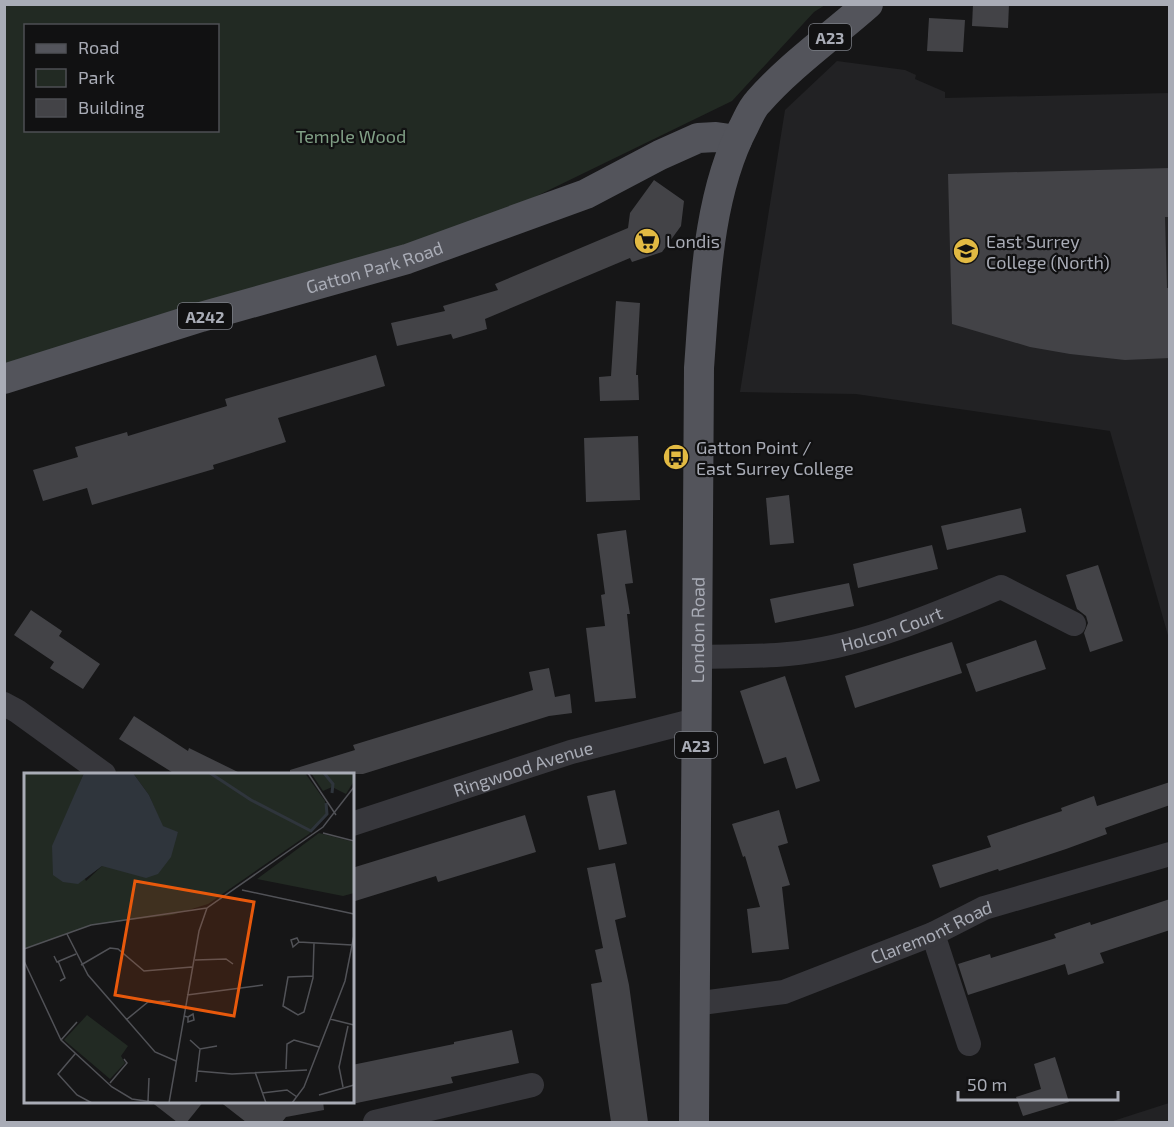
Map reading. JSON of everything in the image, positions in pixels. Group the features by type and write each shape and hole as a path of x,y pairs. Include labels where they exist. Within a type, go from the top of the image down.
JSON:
{"main road":[{"name":"A23","path":"736,140 756,103 868,4"},
{"name":"Gatton Park Road","path":"4,379 201,317 407,259 586,194 698,138 716,137 736,140"},
{"name":"London Road","path":"694,1122 699,368 710,246 720,190 736,140"}],"street":[{"name":"Holcon Court","path":"697,657 790,654 847,644 926,618 1001,587 1074,624"},
{"path":"4,704 103,773"},
{"name":"Ringwood Avenue","path":"354,823 571,752 696,720"},
{"name":"Claremont Road","path":"694,1004 784,992 933,934 984,908 1170,854"},
{"path":"933,934 969,1044"},
{"path":"375,1122 532,1085"}],"shaded area":[{"name":"East Surrey College (North)","path":"837,61 905,70 916,75 915,79 945,92 945,98 1169,93 1169,639 1110,431 856,394 740,392 785,110"},
{"path":"1169,1103 1169,1122 1110,1122"}],"green space":[{"name":"Temple Wood","path":"5,5 825,5 814,12 732,101 407,259 5,379"}],"building":[{"path":"973,4 1009,4 1008,28 972,26"},
{"path":"929,18 965,20 963,52 927,51"},
{"path":"1170,168 1170,217 1165,217 1167,288 1170,288 1170,358 1125,360 1070,354 1030,347 952,324 948,174"},
{"path":"654,180 684,201 681,226 662,252 632,262 630,258 485,319 487,329 453,339 451,334 397,346 391,323 445,311 443,306 498,290 495,284 628,228 630,213"},
{"path":"616,301 640,303 636,375 638,375 639,400 600,401 599,377 611,376"},
{"path":"376,355 385,386 278,418 286,442 213,465 214,469 92,505 87,488 43,501 33,470 78,457 75,447 127,432 128,436 227,406 225,399"},
{"path":"638,436 640,500 586,502 584,438"},
{"path":"789,495 794,543 770,545 766,498"},
{"path":"1021,508 1026,532 947,550 941,526"},
{"path":"626,530 633,583 625,584 630,614 627,614 636,698 595,702 586,628 605,626 601,595 605,594 597,534"},
{"path":"932,545 938,569 858,588 853,564"},
{"path":"1098,565 1123,641 1090,652 1084,633 1088,623 1086,616 1077,609 1066,575"},
{"path":"849,583 854,606 775,623 770,599"},
{"path":"31,610 62,631 59,636 100,664 83,689 50,668 54,662 14,635"},
{"path":"1036,640 1046,669 976,692 966,664"},
{"path":"952,642 962,673 855,708 845,676"},
{"path":"549,668 555,697 570,694 572,713 549,716 363,774 290,773 290,770 355,750 353,745 533,690 529,672"},
{"path":"785,676 820,781 796,789 786,757 764,764 740,691"},
{"path":"134,716 188,751 189,748 240,773 173,773 119,739"},
{"path":"1170,782 1170,805 1105,828 1107,834 1066,849 940,888 932,865 991,847 987,836 1062,811 1061,808 1094,796 1097,806"},
{"path":"615,790 627,844 599,850 587,796"},
{"path":"779,810 788,843 778,846 790,885 782,887 789,949 752,953 747,909 760,907 745,856 743,857 732,824"},
{"path":"525,815 536,852 438,882 436,876 354,901 354,867"},
{"path":"615,863 626,917 615,920 629,985 648,1122 611,1122 591,984 602,982 595,950 603,948 587,868"},
{"path":"1170,899 1170,930 1100,953 1104,963 1068,975 1065,964 968,995 958,964 990,954 991,958 1056,938 1054,934 1090,922 1091,925"},
{"path":"512,1030 519,1063 451,1077 453,1083 352,1104 354,1103 354,1065 454,1044 454,1042"},
{"path":"1055,1057 1069,1102 1023,1116 1016,1097 1041,1089 1034,1064"},
{"path":"153,1103 202,1103 187,1122 177,1122"},
{"path":"222,1103 323,1103 324,1110 286,1117 282,1122 246,1122"}],"place":[{"name":"Londis","path":"647,241"},
{"name":"East Surrey College (North)","path":"966,251"},
{"name":"Gatton Point / East Surrey College","path":"676,457"}]}
